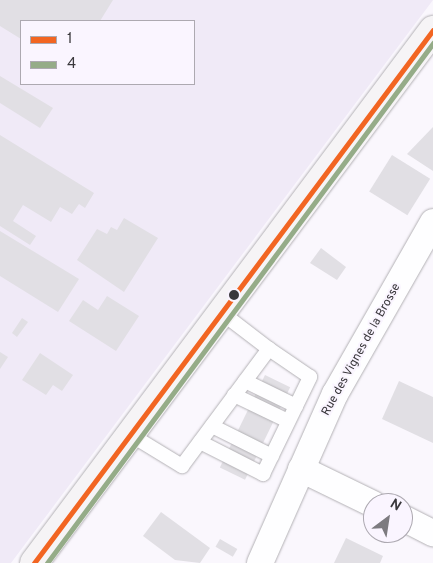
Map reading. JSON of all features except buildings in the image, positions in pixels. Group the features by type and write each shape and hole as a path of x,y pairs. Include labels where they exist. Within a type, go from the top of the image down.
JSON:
{"main road":[{"path":"37,561 433,30"}],"street":[{"name":"Rue des Vignes de la Brosse","path":"260,563 335,394 433,222"},
{"path":"301,469 363,499"},
{"path":"413,523 433,533"}],"lane":[{"path":"200,442 263,474 310,377 222,313"},
{"path":"131,435 182,466 269,349"},
{"path":"245,381 296,406"},
{"path":"234,395 288,421"},
{"path":"212,426 272,456"}],"shaded area":[{"path":"0,0 433,0 11,563 0,563"}],"transit line":[{"name":"1","path":"34,563 433,30"},
{"name":"4","path":"47,563 433,43"}]}
